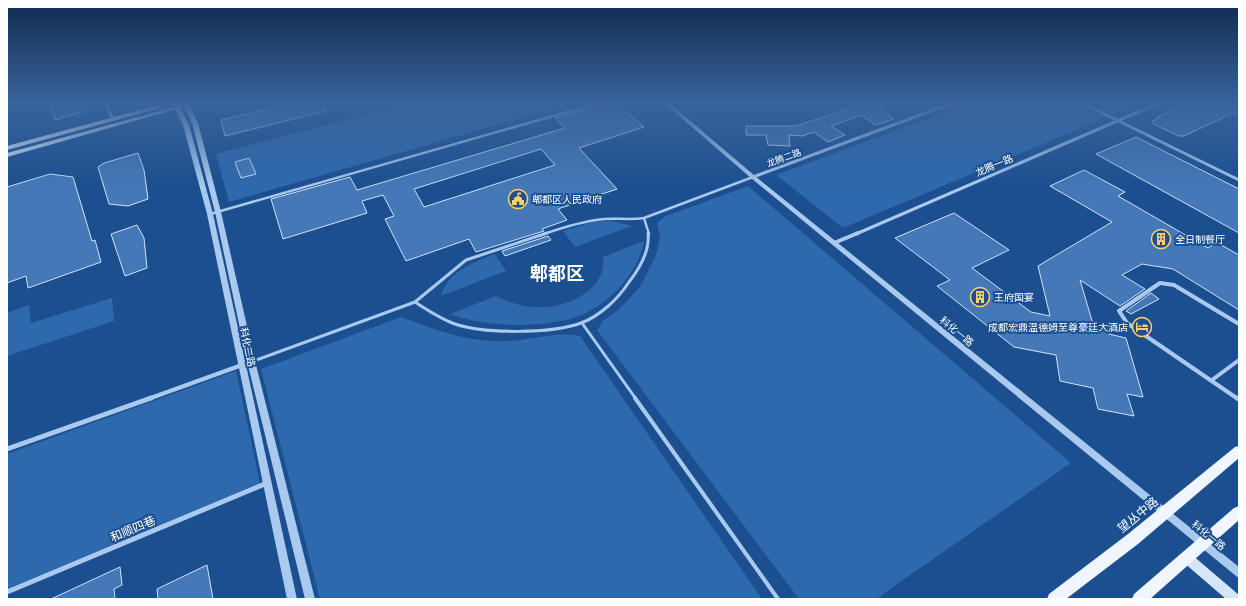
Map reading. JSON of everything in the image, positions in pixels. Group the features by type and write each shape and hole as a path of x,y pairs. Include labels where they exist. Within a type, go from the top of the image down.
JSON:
{"main road":[{"path":"7,148 72,130"},
{"path":"7,155 89,130"},
{"name":"望丛中路","path":"1054,599 1133,539 1239,451"},
{"path":"1139,599 1239,512"},
{"path":"1187,558 1235,599"}],"street":[{"name":"科化二路","path":"188,130 214,213 242,365 292,599"},
{"path":"197,130 214,213 310,599"},
{"name":"科化一路","path":"698,130 753,177 1239,572"},
{"name":"龙腾二路","path":"753,177 879,130"},
{"name":"龙腾一路","path":"834,243 1096,130"},
{"path":"1137,130 1239,180"},
{"path":"1239,324 1174,285 1160,283 1119,311 1127,323 1239,399"},
{"path":"1212,380 1239,360"},
{"path":"7,449 242,365"},
{"name":"和顺四巷","path":"7,592 267,483"}],"lane":[{"path":"214,213 503,130"},
{"path":"242,365 415,302 466,260 575,223 605,219 629,220 644,218 753,177"},
{"path":"415,302 430,312 454,324 480,329 516,331 555,328 582,323 603,310 622,293 635,277 644,258 649,240 649,229 644,218"},
{"path":"582,323 778,599"}],"shaded area":[{"path":"307,130 479,130 229,202 216,154"},
{"path":"897,130 1076,130 843,228 776,175"},
{"path":"748,186 1071,463 876,599 799,599 597,330 603,321 618,310 640,287 656,255 660,237 657,223 666,216"},
{"path":"612,221 632,226 575,247 563,231 593,222"},
{"path":"644,241 635,267 618,290 595,308 570,319 541,324 509,325 478,322 450,314 496,296 523,306 532,307 556,306 569,302 580,297 598,280 602,270 603,257"},
{"path":"495,254 506,271 441,296 449,280 455,274 470,264"},
{"path":"112,298 114,321 7,356 7,313 29,305 31,323"},
{"path":"401,317 453,335 479,340 508,341 553,335 580,336 762,599 320,599 261,369"},
{"path":"236,371 260,483 7,589 7,454"}],"building":[{"path":"224,130 248,130 225,136"},
{"path":"557,130 634,130 579,148 617,189 558,209 567,220 542,229 544,231 476,252 469,239 406,261 385,219 394,216 383,195 362,201 367,213 283,239 271,199 350,177 357,190","holes":["541,149 555,165 424,207 414,189"]},
{"path":"746,130 838,130 845,135 828,142 814,132 802,136 789,135 790,146 768,145 766,135 746,135"},
{"path":"1167,130 1196,130 1184,136 1179,136"},
{"path":"1136,137 1239,189 1239,233 1096,154"},
{"path":"138,153 144,170 148,199 128,206 109,204 98,167 104,163"},
{"path":"249,158 256,174 241,178 235,162"},
{"path":"1084,170 1125,192 1118,196 1208,248 1216,242 1239,255 1239,310 1173,269 1142,264 1122,275 1145,289 1120,306 1080,280 1093,324 1107,326 1109,334 1126,338 1143,397 1127,394 1134,416 1098,409 1093,388 1060,381 1056,355 1014,347 937,286 950,280 895,238 954,213 1009,250 972,268 1031,312 1050,316 1038,266 1112,222 1050,186"},
{"path":"50,174 73,177 92,241 95,240 101,262 28,288 26,276 7,283 7,187"},
{"path":"137,225 144,238 147,268 125,276 111,234"},
{"path":"548,236 551,240 505,256 502,251"},
{"path":"1151,293 1159,299 1131,314 1126,311"},
{"path":"207,565 213,599 158,599 157,589"},
{"path":"120,567 122,585 114,589 115,599 51,599"}],"place":[{"name":"郫都区人民政府","path":"518,199"},
{"name":"全日制餐厅","path":"1161,239"},
{"name":"王府国宴","path":"980,297"},
{"name":"成都宏鼎温德姆至尊豪廷大酒店","path":"1142,327"}],"district":[{"name":"郫都区","path":"557,274"}]}
